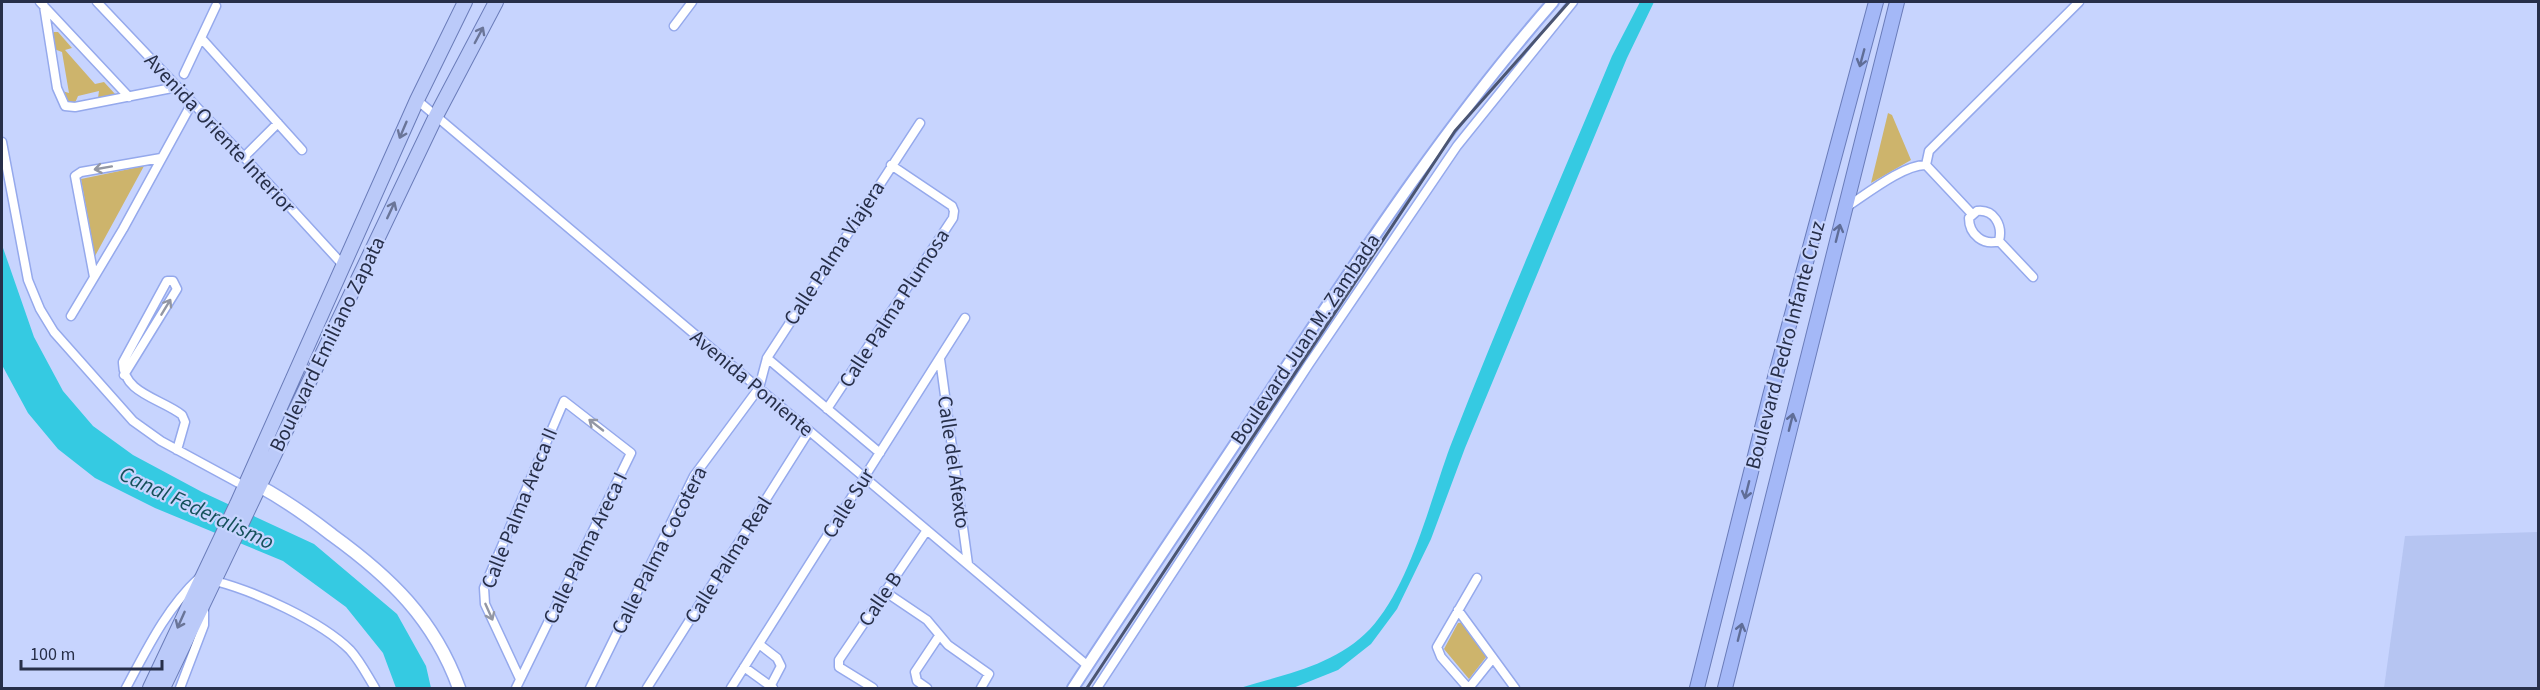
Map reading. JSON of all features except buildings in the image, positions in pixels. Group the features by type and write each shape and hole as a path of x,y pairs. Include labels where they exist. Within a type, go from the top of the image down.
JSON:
{"highway":[{"name":"Boulevard Pedro Infante Cruz","path":"1697,688 1770,396 1876,2"},
{"name":"Boulevard Pedro Infante Cruz","path":"1725,688 1897,2"}],"main road":[{"name":"Boulevard Emiliano Zapata","path":"163,688 230,551 243,506 244,486 417,100 465,2"},
{"name":"Boulevard Emiliano Zapata","path":"150,688 215,548 243,506 260,486 436,116 496,2"},
{"path":"260,486 320,525 393,584 427,624 453,671 459,688"}],"street":[{"name":"Avenida Oriente Interior","path":"97,2 343,265"},
{"path":"674,26 693,2"},
{"name":"Boulevard Juan M. Zambada","path":"1074,688 1349,272 1422,166 1474,97 1552,2"},
{"name":"Boulevard Juan M. Zambada","path":"1097,688 1309,364 1457,146 1573,2"},
{"path":"1926,165 1929,151 2079,2"},
{"path":"42,4 57,88 65,106 75,107 177,87"},
{"path":"42,4 129,97"},
{"path":"184,74 216,6"},
{"path":"202,39 302,150"},
{"name":"Avenida Poniente","path":"417,100 1088,666"},
{"path":"71,316 192,102"},
{"path":"244,157 278,123"},
{"name":"Calle Palma Viajera","path":"759,388 767,358 920,123"},
{"path":"2,142 28,280 40,309 54,332 133,421 177,450 244,486"},
{"path":"94,277 75,176 81,172 161,158"},
{"name":"Calle Palma Plumosa","path":"827,409 953,218 952,206 891,165"},
{"path":"1844,208 1894,177 1920,165 1926,165 1972,214"},
{"path":"1972,214 1983,211 1994,216 2001,230 1999,240"},
{"path":"1972,214 1969,225 1976,236 1988,242 1999,240"},
{"path":"1999,240 2033,277"},
{"path":"124,375 177,289 173,281 167,281 123,362 124,375 137,389 182,415 185,422 177,450"},
{"name":"Calle Sur","path":"731,688 965,318"},
{"path":"144,323 153,327"},
{"path":"767,358 880,453"},
{"name":"Calle del Afexto","path":"940,359 968,564"},
{"name":"Calle Palma Cocotera","path":"590,688 694,476 759,388"},
{"name":"Calle Palma Areca II","path":"520,679 485,604 484,588 562,402"},
{"name":"Calle Palma Areca I","path":"516,688 631,453 567,402 562,402"},
{"name":"Calle Palma Real","path":"647,688 809,431"},
{"name":"Calle B","path":"873,688 841,669 838,664 839,660 927,530"},
{"path":"126,688 163,621 184,592 201,576"},
{"path":"1476,578 1438,643 1437,650 1468,688 1493,658"},
{"path":"215,581 254,593 332,635 355,657 375,688"},
{"path":"884,591 927,620 948,645 987,672 988,677 981,688"},
{"path":"180,688 204,625 205,602"},
{"path":"1458,610 1515,688"},
{"path":"927,688 917,681 915,672 939,636"},
{"path":"744,667 772,688 781,666 777,658 759,644"}],"shaded area":[{"path":"58,32 72,48 65,50 95,84 104,82 116,95 98,98 99,91 78,96 75,103 65,105 62,91 69,93 62,52 54,49 50,35"},
{"path":"1888,113 1892,115 1911,160 1871,183"},
{"path":"144,166 95,256 81,179"},
{"path":"2538,532 2538,688 2384,688 2405,536"},
{"path":"1465,622 1490,652 1469,679 1444,649 1458,623"}],"water":[{"path":"1640,2 1654,2 1627,58 1465,448 1431,539 1397,609 1371,644 1338,670 1293,688 1240,688 1309,667 1342,651 1370,629 1397,590 1418,542 1450,447 1509,300 1612,56"},
{"name":"Canal Federalismo","path":"2,245 34,337 63,391 93,426 133,455 202,492 314,544 397,614 426,666 431,688 396,688 383,653 346,607 283,561 155,508 95,478 58,449 28,413 2,365"}],"railway":[{"path":"1087,688 1455,131 1569,2"}]}
